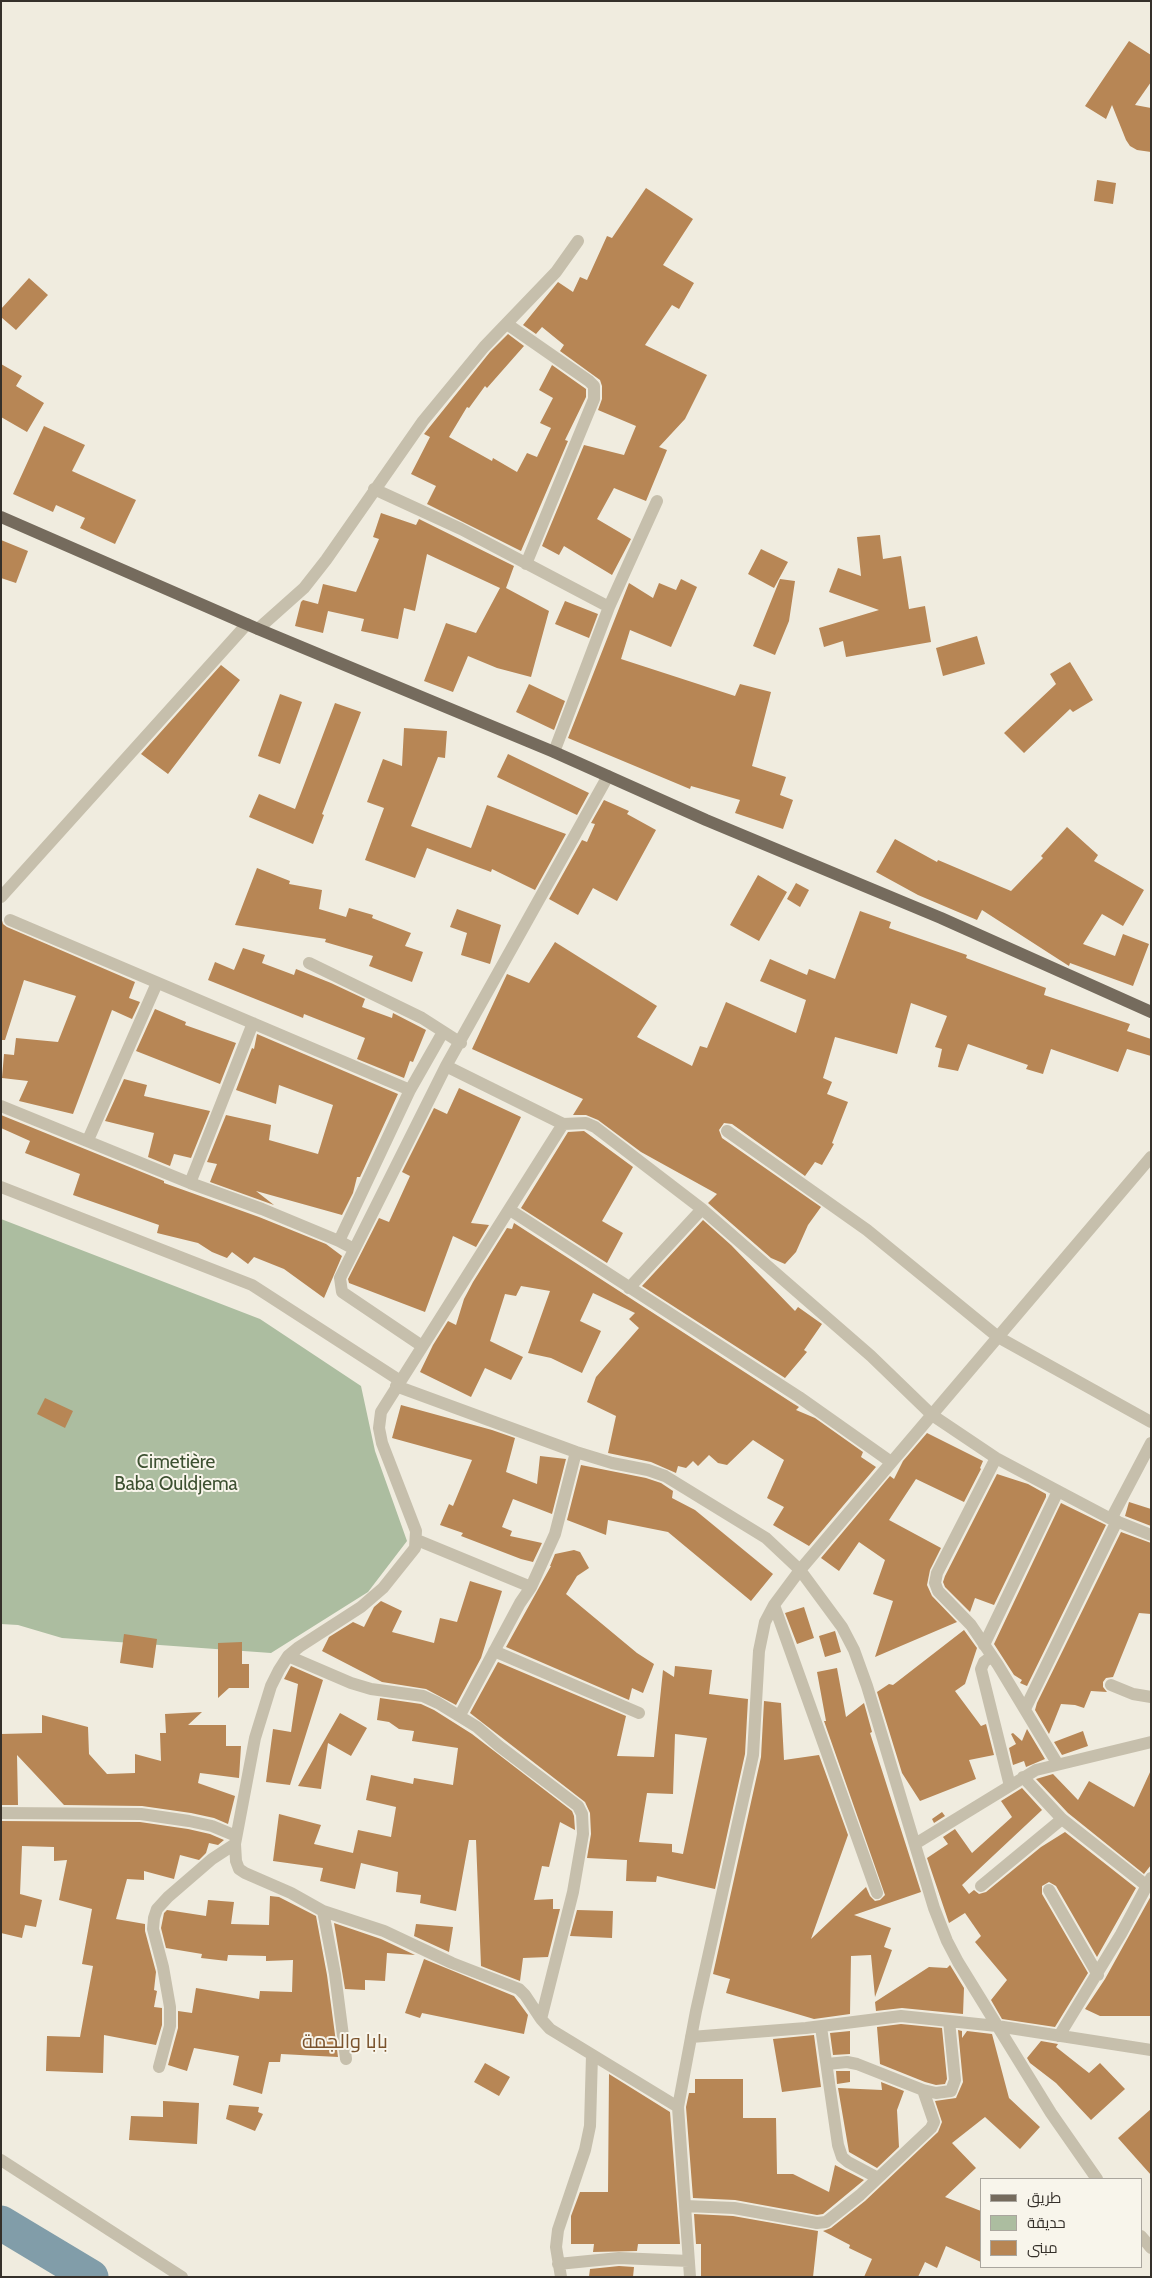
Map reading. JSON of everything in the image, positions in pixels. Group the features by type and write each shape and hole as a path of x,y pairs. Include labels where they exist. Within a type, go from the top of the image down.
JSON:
{"main road":[{"path":"1,517 252,626 554,752 706,820 941,918 1151,1012"}],"street":[{"path":"1,897 252,626 304,588 326,560 423,421 506,324 556,272 578,241"},
{"path":"506,324 594,386 594,399 526,564"},
{"path":"374,489 461,529 609,607"},
{"path":"554,752 609,607 657,501"},
{"path":"422,1346 342,1292 340,1278 446,1066 461,1043 608,776"},
{"path":"10,920 410,1090"},
{"path":"309,963 422,1018 461,1043"},
{"path":"88,1140 157,982"},
{"path":"190,1183 254,1023"},
{"path":"339,1241 410,1090 443,1032"},
{"path":"446,1066 563,1124 586,1123 595,1127 702,1209 872,1356 932,1415 996,1458 1114,1520 1151,1535"},
{"path":"1,1106 190,1183 262,1209 354,1249"},
{"path":"563,1124 380,1412 380,1428 387,1459 416,1531 416,1540 410,1556 383,1588 361,1606 288,1656 271,1686 255,1738 235,1840 236,1861 239,1868 323,1911 384,1931 452,1963 519,1989 550,2029 678,2107"},
{"path":"727,1130 867,1230 998,1337 1151,1422"},
{"path":"690,2277 678,2107 691,2037 752,1763 759,1651 765,1622 774,1604 800,1570 1150,1160"},
{"path":"1,1187 252,1285 397,1383 576,1452 612,1463 648,1470 673,1480 766,1538 800,1570 842,1627 854,1650 867,1686 934,1908 947,1941 1051,2113 1096,2178"},
{"path":"629,1288 702,1209"},
{"path":"510,1210 800,1397 891,1462"},
{"path":"1025,1709 1151,1444"},
{"path":"460,1715 531,1587 555,1534 576,1452"},
{"path":"996,1458 937,1573 935,1583 938,1591 971,1626 992,1656 1057,1763"},
{"path":"984,1645 1058,1491"},
{"path":"416,1540 531,1587"},
{"path":"774,1604 877,1893"},
{"path":"494,1651 639,1713"},
{"path":"288,1656 351,1683 371,1689 423,1696 438,1702 460,1715 533,1773 574,1802 582,1814 583,1834 573,1892 541,2019"},
{"path":"992,1656 984,1662 981,1669 1010,1786"},
{"path":"1112,1685 1132,1694 1151,1697"},
{"path":"915,1844 1036,1770 1057,1763 1151,1742"},
{"path":"1023,1777 1062,1819 1149,1882 1098,1975 1059,2036"},
{"path":"1,1813 140,1814 212,1826 235,1840"},
{"path":"980,1886 1062,1819"},
{"path":"159,2066 170,2026 170,2007 164,1967 153,1929 157,1909 168,1897 235,1840"},
{"path":"1049,1890 1098,1975"},
{"path":"323,1911 335,1974 346,2059"},
{"path":"691,2037 821,2027 901,2016 997,2026 1151,2050"},
{"path":"827,2064 847,2062 857,2064 923,2090 946,2093 954,2087 949,2021"},
{"path":"821,2027 838,2145 842,2157 878,2178"},
{"path":"592,2055 590,2126 585,2150 558,2230 556,2247 559,2271 619,2258 689,2261"},
{"path":"684,2206 734,2208 777,2214 817,2223 826,2222 878,2178 931,2128 934,2122 923,2090"},
{"path":"1,2160 182,2277"},
{"path":"1142,2237 1151,2248"}],"green space":[{"name":"Cimetière Baba Ouldjema","path":"1,1219 260,1319 361,1386 375,1451 407,1541 368,1592 271,1653 62,1638 18,1625 1,1624"}],"building":[{"path":"1129,41 1151,55 1151,82 1135,105 1151,108 1151,152 1137,150 1130,146 1112,105 1106,119 1085,106"},
{"path":"1097,180 1116,183 1113,204 1094,201"},
{"path":"646,188 693,219 663,265 694,283 679,309 672,305 645,345 707,375 685,419 659,447 667,450 646,501 614,488 597,519 631,539 612,575 564,546 559,555 542,546 584,445 624,455 636,426 598,410 602,399 600,380 560,351 564,345 542,327 536,334 523,325 558,282 573,292 580,277 587,280 607,236 612,238"},
{"path":"29,278 48,295 16,330 1,317 1,309"},
{"path":"508,334 524,346 487,388 485,386 469,408 467,407 449,437 492,461 493,458 517,472 527,453 537,457 551,428 540,423 553,398 539,390 552,365 586,389 586,397 565,440 568,441 521,551 427,504 436,486 411,474 430,437 424,434 490,352"},
{"path":"1,364 22,376 16,386 44,403 27,432 1,417"},
{"path":"44,426 85,445 72,471 136,500 115,544 80,528 85,518 56,505 53,512 13,494"},
{"path":"381,513 416,525 419,519 514,566 506,588 549,611 531,677 497,668 468,656 453,692 424,681 446,623 476,633 500,588 427,554 415,611 404,608 398,639 361,631 364,619 328,611 323,633 295,626 301,602 303,600 318,604 323,584 356,592 379,539 373,537"},
{"path":"880,535 883,559 901,556 909,609 925,606 931,642 846,657 843,641 824,647 819,628 879,610 829,592 838,568 861,576 857,537"},
{"path":"1,540 28,551 16,583 1,578"},
{"path":"761,549 788,562 774,588 748,574"},
{"path":"681,579 697,587 671,647 630,630 621,659 735,696 740,684 771,692 752,766 786,777 780,795 793,800 783,829 735,813 740,800 691,786 690,789 568,738 629,583 653,598 659,583 676,590"},
{"path":"780,579 795,581 789,621 775,655 753,646"},
{"path":"565,601 598,614 589,638 555,624"},
{"path":"977,636 985,664 943,676 936,648"},
{"path":"1070,662 1093,700 1073,712 1070,709 1024,753 1004,733 1056,684 1050,674"},
{"path":"221,665 240,680 168,774 141,754"},
{"path":"529,684 565,701 554,730 516,712"},
{"path":"280,694 302,702 280,764 258,756"},
{"path":"335,703 361,712 322,814 324,815 313,844 249,817 259,794 295,809"},
{"path":"404,728 447,731 445,758 438,757 411,826 471,848 487,805 566,834 535,890 492,869 491,872 427,848 415,878 365,860 384,808 367,802 383,759 402,766"},
{"path":"508,754 589,793 577,815 497,777"},
{"path":"604,800 629,811 627,814 656,830 617,901 593,888 578,915 549,899 582,840 587,842 595,824 591,823"},
{"path":"1067,827 1098,855 1094,861 1144,890 1123,926 1102,914 1083,944 1115,956 1123,934 1149,944 1133,986 1070,963 1069,966 982,910 977,920 918,895 876,872 895,839 937,862 938,860 1011,891 1043,858 1041,856"},
{"path":"257,868 290,881 289,884 322,890 319,909 346,917 349,908 373,915 372,918 411,933 405,946 423,952 412,982 369,966 373,956 325,942 326,939 235,925"},
{"path":"758,875 787,892 759,941 730,925"},
{"path":"796,883 809,890 800,907 787,899"},
{"path":"457,909 501,925 490,964 461,955 467,933 450,927"},
{"path":"860,911 891,922 889,928 967,955 966,958 1046,988 1044,995 1130,1024 1127,1031 1151,1039 1151,1056 1127,1049 1118,1072 1051,1049 1043,1074 1026,1069 1028,1065 968,1044 958,1071 938,1067 942,1049 935,1047 947,1016 911,1003 897,1054 835,1037 823,1078 832,1082 827,1094 848,1102 832,1143 834,1144 822,1165 815,1162 805,1176 732,1124 724,1123 719,1130 722,1138 821,1207 808,1225 796,1252 785,1264 771,1258 708,1203 717,1194 641,1152 598,1120 586,1115 573,1115 583,1099 472,1049 507,974 529,983 555,942 657,1006 637,1037 692,1066 700,1046 707,1048 726,1002 796,1033 806,1000 760,981 770,959 807,975 809,969 835,979"},
{"path":"1,917 3,924 7,927 135,982 129,998 140,1002 132,1019 112,1010 73,1114 19,1101 28,1081 2,1078 4,1054 14,1055 16,1038 58,1042 76,996 24,980 5,1040 1,1040"},
{"path":"243,948 265,955 262,963 294,975 296,969 331,983 365,999 362,1007 392,1018 393,1013 426,1030 413,1062 410,1061 404,1078 357,1059 365,1038 304,1014 303,1018 208,980 215,962 234,970"},
{"path":"155,1009 186,1022 185,1025 236,1043 220,1084 136,1051"},
{"path":"257,1034 398,1094 360,1177 357,1177 353,1193 342,1215 256,1191 274,1205 210,1182 217,1164 207,1162 226,1115 271,1125 269,1140 318,1154 333,1105 279,1085 276,1104 236,1090 252,1048 254,1049"},
{"path":"124,1079 147,1085 144,1096 210,1111 191,1158 174,1154 170,1166 148,1157 154,1133 105,1121"},
{"path":"459,1088 521,1117 471,1223 489,1225 476,1247 453,1236 425,1312 349,1283 348,1279 379,1218 389,1222 410,1176 402,1172 434,1108 447,1114"},
{"path":"1,1115 164,1181 164,1183 259,1217 326,1244 342,1256 324,1298 284,1269 254,1257 248,1264 232,1252 227,1258 212,1252 198,1243 157,1233 159,1225 73,1195 80,1174 25,1153 30,1141 1,1128"},
{"path":"584,1131 633,1167 602,1221 623,1233 607,1263 521,1208 568,1132"},
{"path":"703,1220 731,1245 795,1311 798,1307 822,1324 804,1350 807,1352 785,1378 642,1286"},
{"path":"514,1223 799,1407 796,1410 815,1418 863,1452 861,1457 876,1467 809,1546 773,1525 784,1507 767,1498 784,1460 753,1440 727,1465 718,1463 709,1455 698,1466 693,1461 686,1468 678,1466 676,1473 651,1462 608,1453 616,1416 587,1402 596,1377 639,1328 629,1319 635,1313 593,1293 580,1321 601,1331 582,1373 551,1358 528,1353 550,1291 521,1286 516,1296 505,1294 490,1341 523,1357 511,1380 485,1368 471,1397 420,1372 433,1345 448,1321 456,1325 464,1299 473,1282 507,1228 512,1229"},
{"path":"45,1398 73,1411 65,1428 37,1414"},
{"path":"401,1405 515,1438 506,1472 537,1484 540,1456 566,1459 552,1514 513,1499 502,1527 512,1531 510,1536 542,1543 533,1562 461,1536 463,1533 440,1525 449,1504 453,1506 472,1460 392,1438"},
{"path":"927,1433 983,1461 981,1469 964,1502 916,1479 889,1520 941,1548 930,1570 927,1585 932,1596 957,1622 875,1657 893,1601 873,1594 885,1560 859,1542 839,1571 821,1558 890,1476 894,1479 903,1461"},
{"path":"581,1465 646,1478 661,1483 673,1491 672,1498 695,1510 773,1574 751,1601 668,1532 608,1520 606,1535 567,1520"},
{"path":"997,1474 1028,1484 1046,1494 1046,1497 994,1605 975,1598 970,1612 945,1587 943,1582"},
{"path":"1129,1502 1151,1509 1151,1526 1125,1516"},
{"path":"1061,1503 1106,1525 1027,1686 1020,1683 1022,1680 1014,1675 994,1644"},
{"path":"1121,1532 1151,1543 1151,1614 1139,1613 1113,1677 1106,1678 1103,1682 1103,1687 1107,1692 1091,1691 1084,1708 1061,1704 1049,1734 1035,1710 1037,1703"},
{"path":"574,1550 580,1552 589,1568 577,1576 566,1594 637,1653 654,1664 643,1693 632,1688 629,1700 506,1647 551,1566 555,1554"},
{"path":"470,1581 502,1591 481,1658 456,1705 426,1689 382,1682 322,1651 329,1637 353,1622 364,1627 374,1607 381,1601 402,1611 392,1632 434,1643 440,1618 457,1622"},
{"path":"804,1607 814,1638 797,1644 785,1613"},
{"path":"964,1630 977,1648 965,1684 955,1691 981,1726 986,1724 994,1755 969,1760 976,1779 920,1801 902,1773 877,1692 889,1684 893,1685"},
{"path":"835,1631 841,1652 825,1657 819,1636"},
{"path":"124,1634 157,1639 153,1668 120,1663"},
{"path":"242,1642 242,1664 249,1664 249,1688 229,1688 218,1698 218,1643"},
{"path":"498,1662 626,1716 617,1756 654,1757 663,1670 674,1677 675,1666 712,1670 709,1694 748,1699 745,1754 715,1889 657,1876 656,1882 626,1881 627,1860 587,1858 591,1834 590,1813 585,1802 470,1713","holes":["675,1734 707,1738 683,1854 672,1852 672,1844 639,1842 647,1793 673,1794"]},
{"path":"291,1666 323,1680 290,1785 266,1782 273,1729 291,1732 298,1684 284,1679"},
{"path":"837,1668 846,1717 864,1703 872,1732 870,1733 921,1892 854,1915 891,1928 884,1947 892,1950 875,1997 871,1955 851,1956 850,2014 814,2019 726,1993 730,1979 713,1974 761,1757 764,1701 781,1703 784,1760 819,1755 848,1835 811,1939 866,1887 870,1896 875,1901 880,1900 885,1895 824,1721 826,1721 817,1672"},
{"path":"380,1698 421,1704 434,1710 472,1734 572,1811 575,1830 560,1822 549,1867 542,1866 534,1900 553,1899 553,1909 560,1909 548,1957 523,1958 520,1981 481,1966 476,1840 469,1840 456,1911 420,1903 421,1895 396,1892 398,1872 361,1863 355,1889 320,1881 323,1868 273,1861 279,1814 321,1825 314,1844 353,1853 358,1830 391,1837 396,1807 366,1800 371,1775 413,1784 414,1778 453,1785 458,1748 412,1741 414,1731 399,1729 389,1722 377,1720"},
{"path":"202,1712 188,1725 226,1725 226,1746 241,1746 239,1778 200,1773 198,1783 235,1796 228,1824 214,1818 191,1813 142,1806 64,1805 17,1755 18,1805 1,1805 1,1734 42,1733 42,1715 88,1727 89,1754 107,1774 135,1773 135,1754 161,1761 160,1733 166,1733 165,1714"},
{"path":"340,1713 367,1728 351,1756 328,1743 321,1789 298,1786"},
{"path":"1027,1729 1045,1759 1026,1767 1024,1761 1013,1765 1009,1748 1016,1744 1011,1734 1013,1733 1022,1741"},
{"path":"1083,1731 1088,1746 1062,1755 1054,1742"},
{"path":"1151,1770 1151,1865 1144,1874 1068,1813 1036,1779 1053,1774 1078,1800 1089,1781 1134,1807"},
{"path":"1022,1788 1042,1810 962,1885 969,1894 974,1890 979,1894 986,1892 1041,1847 1065,1832 1136,1888 1097,1957 1056,1886 1049,1882 1042,1886 1042,1894 1088,1973 1055,2027 1002,2019 991,2000 1007,1980 975,1942 981,1936 965,1913 949,1923 927,1858 948,1844 943,1837 955,1829 972,1853 1012,1817 1001,1801"},
{"path":"942,1812 945,1816 934,1823 932,1819"},
{"path":"1,1821 140,1822 188,1829 210,1834 224,1840 218,1845 209,1843 206,1853 199,1860 180,1855 174,1879 144,1871 144,1880 127,1879 116,1919 145,1924 145,1931 156,1972 154,1990 157,1991 154,2007 162,2008 162,2025 156,2045 104,2035 103,2073 46,2071 47,2036 80,2037 93,1966 82,1964 92,1909 59,1900 67,1860 54,1861 54,1847 22,1846 20,1894 42,1900 36,1927 25,1925 22,1938 1,1933"},
{"path":"270,1896 279,1897 316,1916 327,1975 338,2057 281,2054 280,2062 269,2062 262,2094 233,2085 239,2056 194,2048 187,2071 168,2065 178,2028 178,2011 192,2013 196,1988 259,1999 260,1991 292,1992 293,1960 266,1961 266,1956 228,1955 227,1961 201,1958 202,1954 166,1948 161,1928 164,1913 167,1910 206,1916 208,1900 234,1902 231,1924 269,1925"},
{"path":"1151,1896 1151,2016 1100,2016 1085,2009 1105,1979"},
{"path":"577,1910 613,1911 612,1938 570,1936"},
{"path":"334,1923 381,1939 415,1955 387,1953 385,1981 365,1980 365,1990 345,1989"},
{"path":"416,1924 453,1927 449,1952 414,1936"},
{"path":"424,1959 514,1996 528,2015 524,2034 422,2013 420,2018 405,2013"},
{"path":"950,1965 964,1988 963,2014 902,2008 876,2011 875,2002 929,1967 947,1968"},
{"path":"901,2024 942,2028 947,2079 945,2084 936,2085 925,2082 880,2064 877,2027"},
{"path":"958,2030 962,2031 962,2038 967,2031 992,2034 1009,2098 1040,2127 1020,2149 985,2117 952,2143 976,2168 945,2197 980,2211 980,2262 946,2246 937,2268 925,2262 918,2277 864,2277 872,2259 849,2248 850,2245 823,2231 831,2228 865,2201 938,2132 942,2122 935,2101 956,2098 963,2082"},
{"path":"850,2031 850,2054 833,2055 830,2033"},
{"path":"814,2035 821,2087 782,2092 773,2039"},
{"path":"1041,2041 1058,2044 1056,2047 1089,2073 1100,2063 1125,2089 1091,2120 1056,2083 1030,2063 1027,2058"},
{"path":"485,2063 510,2077 499,2096 474,2082"},
{"path":"836,2071 850,2071 850,2082 837,2084"},
{"path":"609,2074 670,2112 680,2244 638,2244 637,2251 593,2252 594,2244 571,2244 571,2216 580,2192 608,2192"},
{"path":"695,2079 743,2079 743,2118 776,2118 777,2174 793,2174 829,2192 835,2165 864,2180 823,2214 817,2215 735,2200 693,2198 686,2107 689,2093 695,2093"},
{"path":"881,2082 904,2091 897,2110 899,2147 877,2168 849,2152 838,2088 882,2090"},
{"path":"163,2101 199,2103 197,2144 129,2140 131,2116 163,2117"},
{"path":"229,2105 259,2107 258,2112 263,2114 255,2131 226,2119"},
{"path":"1151,2109 1151,2175 1118,2138"},
{"path":"694,2214 733,2216 818,2231 813,2277 701,2277 701,2244 696,2244"},
{"path":"619,2266 634,2267 633,2277 589,2277 590,2269"}],"waterway":[{"path":"1,2223 91,2277"}],"district":[{"name":"بابا والجمة","path":"345,2042"}]}
